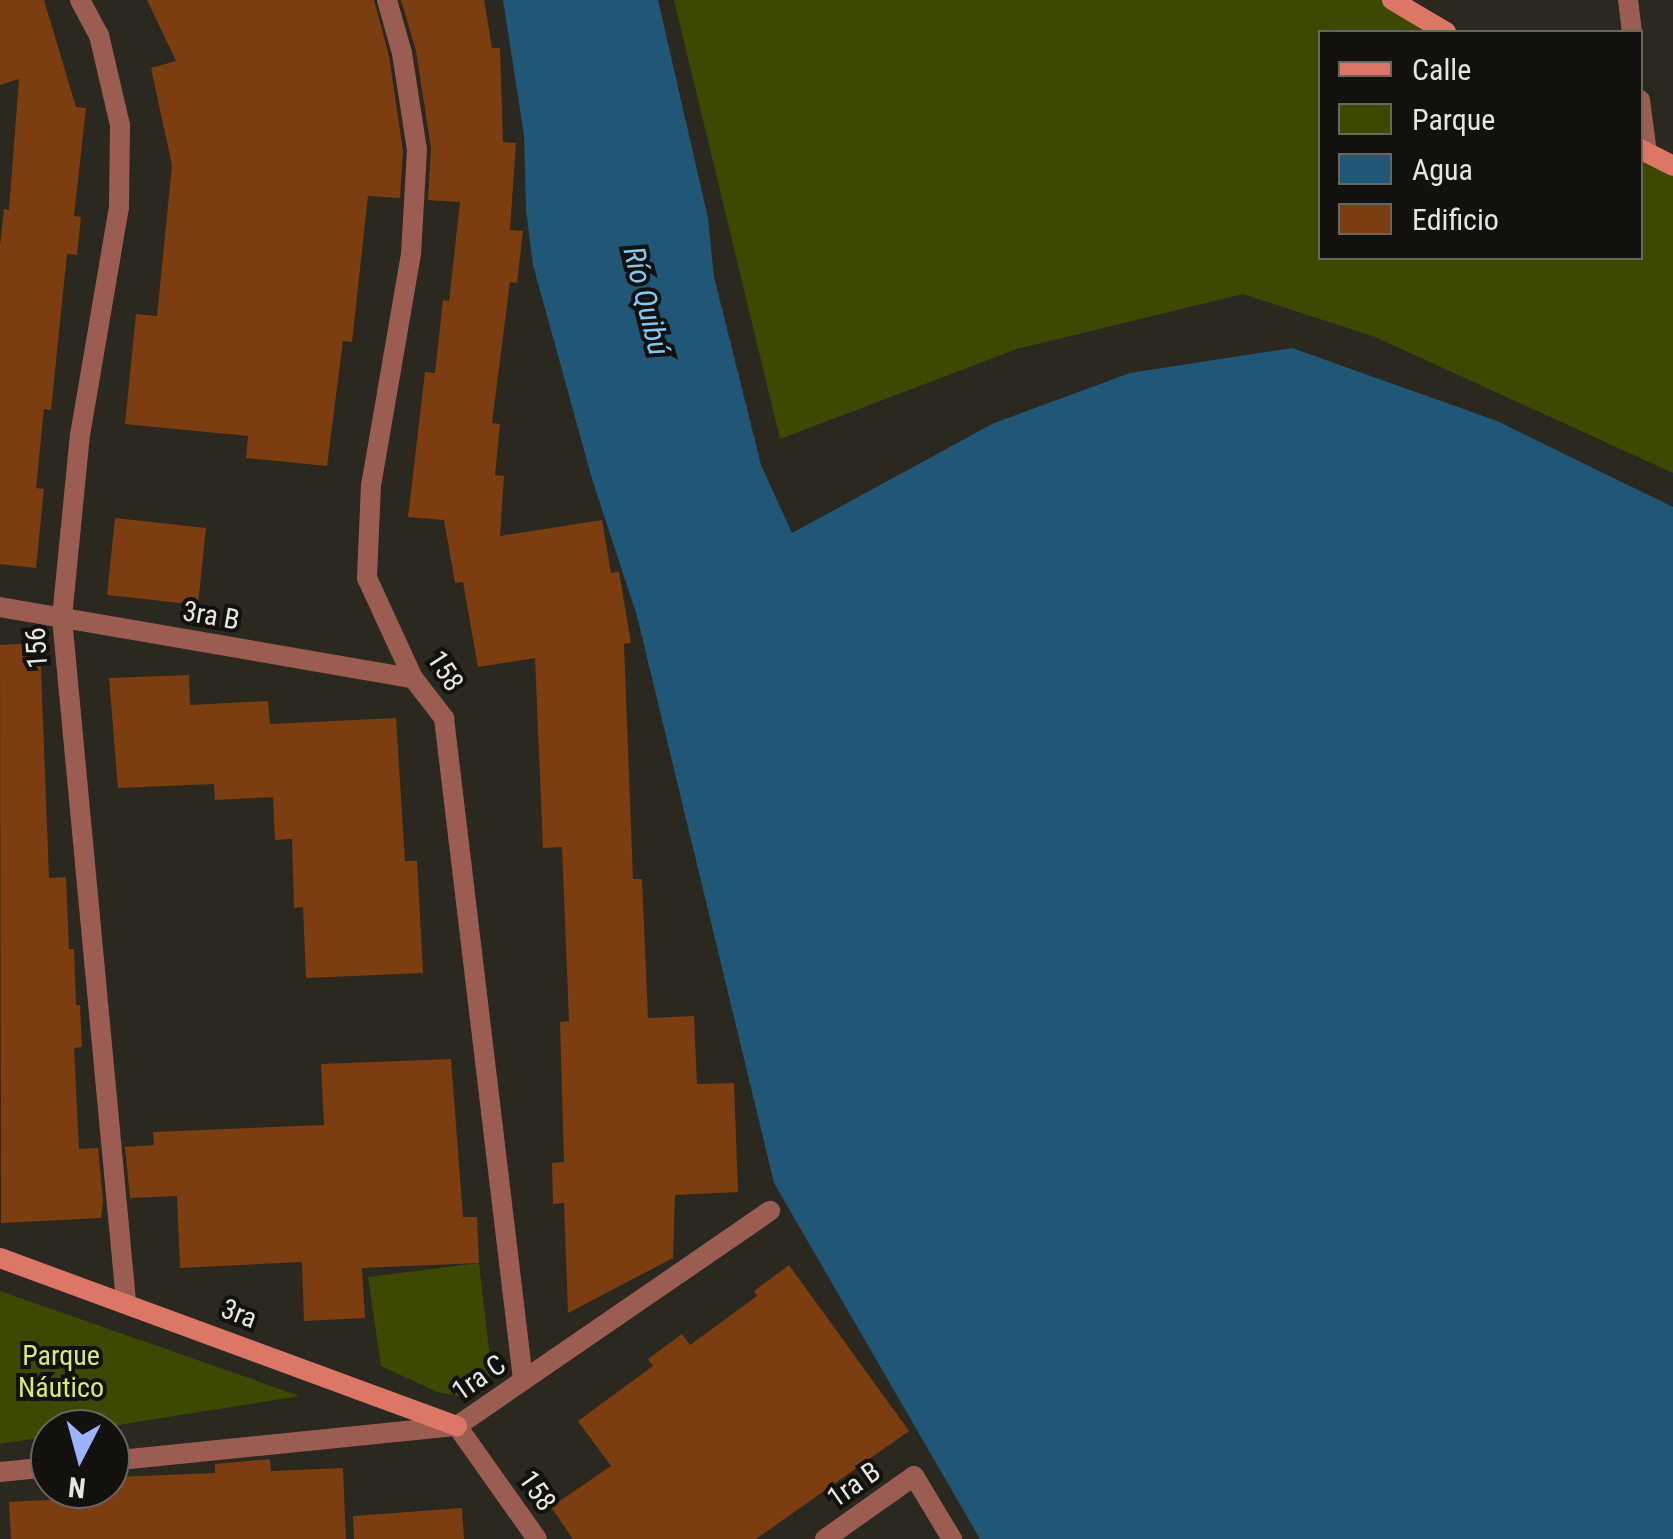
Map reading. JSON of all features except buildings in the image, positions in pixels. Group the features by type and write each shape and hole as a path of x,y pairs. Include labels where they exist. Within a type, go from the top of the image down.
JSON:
{"street":[{"name":"156","path":"80,0 99,35 120,125 119,207 80,434 62,618 126,1301"},
{"name":"158","path":"387,0 402,53 416,150 411,254 372,485 367,578 413,678 444,718 523,1380"},
{"path":"1392,0 1443,30"},
{"path":"1628,0 1632,30"},
{"path":"1644,151 1673,166"},
{"name":"3ra B","path":"0,607 413,678"},
{"name":"1ra C","path":"130,1459 458,1426 770,1211"},
{"name":"3ra","path":"0,1258 126,1301 458,1426"},
{"name":"158","path":"458,1426 537,1539"},
{"path":"0,1472 30,1469"},
{"name":"1ra B","path":"824,1539 914,1476 952,1539"}],"green space":[{"path":"674,0 1392,0 1443,30 1318,30 1318,260 1643,260 1643,150 1673,166 1673,473 1375,337 1243,294 1017,349 780,439"},
{"path":"479,1263 491,1367 487,1387 477,1395 463,1397 437,1392 381,1366 368,1277"},
{"name":"Parque Náutico","path":"0,1291 300,1396 130,1423 130,1409 30,1409 30,1439 0,1444"}],"water":[{"name":"Río Quibú","path":"503,0 658,0 708,218 714,277 761,465 792,533 994,423 1130,373 1292,348 1497,421 1673,507 1673,1539 980,1539 774,1183 637,616 592,479 533,265 526,210 524,135"}]}
